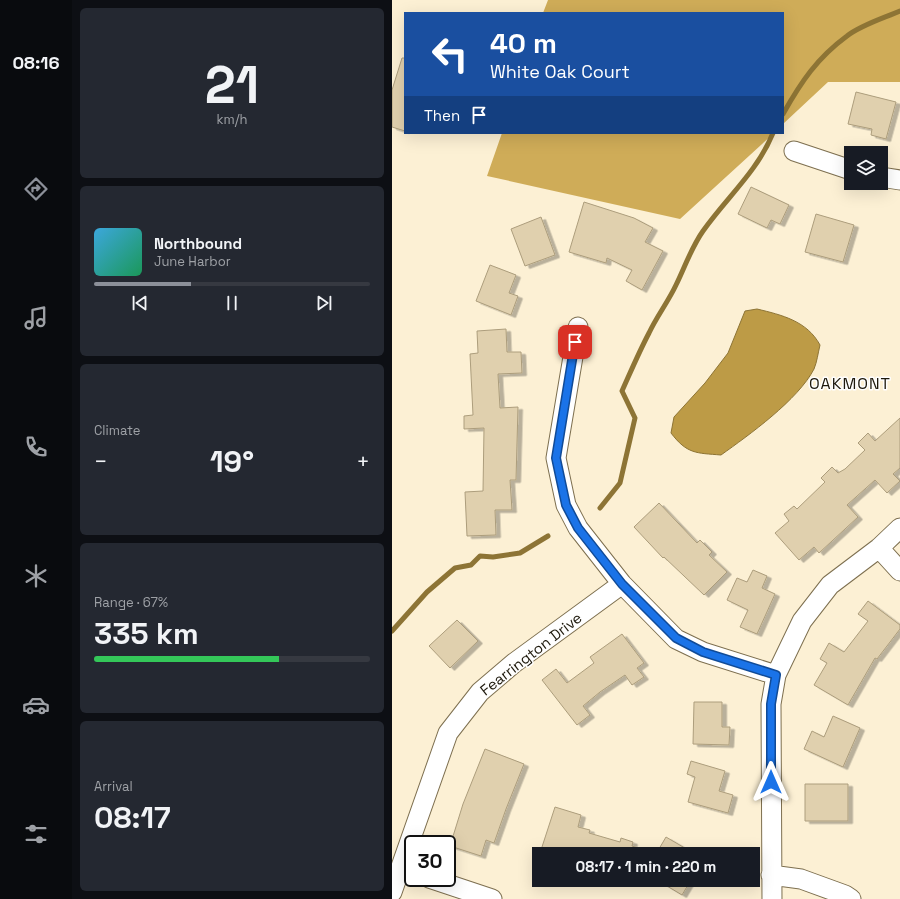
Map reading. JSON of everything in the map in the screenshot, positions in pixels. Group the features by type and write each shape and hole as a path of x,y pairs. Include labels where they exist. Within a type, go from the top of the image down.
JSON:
{"street":[{"path":"794,152 844,168"},
{"path":"888,178 900,180"},
{"path":"578,327 556,458 566,505 578,528 622,584 676,638 703,652 776,675"},
{"path":"772,899 771,704 776,675 802,621 830,586 879,548 900,528"},
{"path":"879,548 900,571"},
{"name":"Fearrington Drive","path":"417,835 448,733 480,692 514,663 622,584"},
{"name":"Fearrington Drive","path":"392,892 404,874"},
{"path":"771,875 801,879 845,895 851,899"},
{"path":"456,887 492,899"}],"shaded area":[{"path":"548,0 900,0 900,82 828,82 784,123 784,12 543,12"},
{"path":"502,134 773,134 680,219 487,176"},
{"path":"757,309 793,320 808,330 815,337 820,345 814,369 807,381 785,405 759,427 721,455 698,453 687,449 671,433 674,417 705,383 728,353 745,311"}],"building":[{"path":"402,58 404,58 404,131 392,127 392,90"},
{"path":"856,92 896,102 886,139 871,135 872,129 848,124"},
{"path":"751,187 789,205 780,224 771,220 767,228 738,214"},
{"path":"584,202 634,218 653,228 645,242 663,251 642,290 626,281 632,270 607,258 606,263 569,252"},
{"path":"816,214 854,225 843,262 805,252"},
{"path":"541,217 555,255 525,266 511,229"},
{"path":"490,265 516,275 509,293 518,296 511,315 476,301"},
{"path":"506,329 507,352 521,352 522,373 498,374 500,408 518,407 516,480 510,480 512,510 495,510 496,535 467,536 465,492 483,491 484,428 464,429 464,416 473,415 470,354 478,353 477,331"},
{"path":"900,418 900,468 893,474 900,481 887,493 875,480 847,505 858,517 819,553 814,547 799,560 775,533 789,521 784,514 794,506 797,509 825,482 821,478 832,467 838,473 845,469 865,450 858,443 868,433 875,441"},
{"path":"659,503 697,543 700,540 712,552 709,555 727,572 704,595 664,557 663,558 634,527"},
{"path":"753,570 767,576 762,588 775,594 757,634 740,627 748,610 727,600 737,578 747,582"},
{"path":"868,601 900,625 900,629 877,659 875,658 848,705 814,685 827,663 820,659 829,643 844,652 868,621 858,614"},
{"path":"457,620 478,641 450,668 429,646"},
{"path":"622,634 644,663 637,668 644,677 632,685 625,675 600,692 583,706 590,715 577,725 542,680 556,669 567,683 594,663 590,657"},
{"path":"694,702 722,702 722,727 730,727 729,745 693,744"},
{"path":"833,716 860,728 843,767 804,749 812,731 824,737"},
{"path":"485,749 524,764 494,843 486,840 481,856 456,848 456,835 453,835 463,804"},
{"path":"691,761 725,771 719,791 733,795 728,813 688,802 695,777 687,774"},
{"path":"805,784 848,784 848,821 805,821"},
{"path":"555,807 581,815 578,827 590,830 589,833 620,842 621,838 633,842 632,846 635,847 542,847"},
{"path":"666,837 683,847 660,847"},
{"path":"669,887 687,887 682,895"}],"waterway":[{"path":"784,112 810,71 836,44 859,28 900,11"},
{"path":"600,508 620,483 635,418 622,391 638,354 673,291 699,237 759,160 772,134"},
{"path":"392,631 427,592 455,568 471,565 480,556 493,557 520,553 548,536"}],"district":[{"name":"OAKMONT","path":"850,383"}],"route":[{"path":"575,342 556,458 566,505 578,528 622,584 676,638 703,652 776,675 771,704 771,782"}]}
